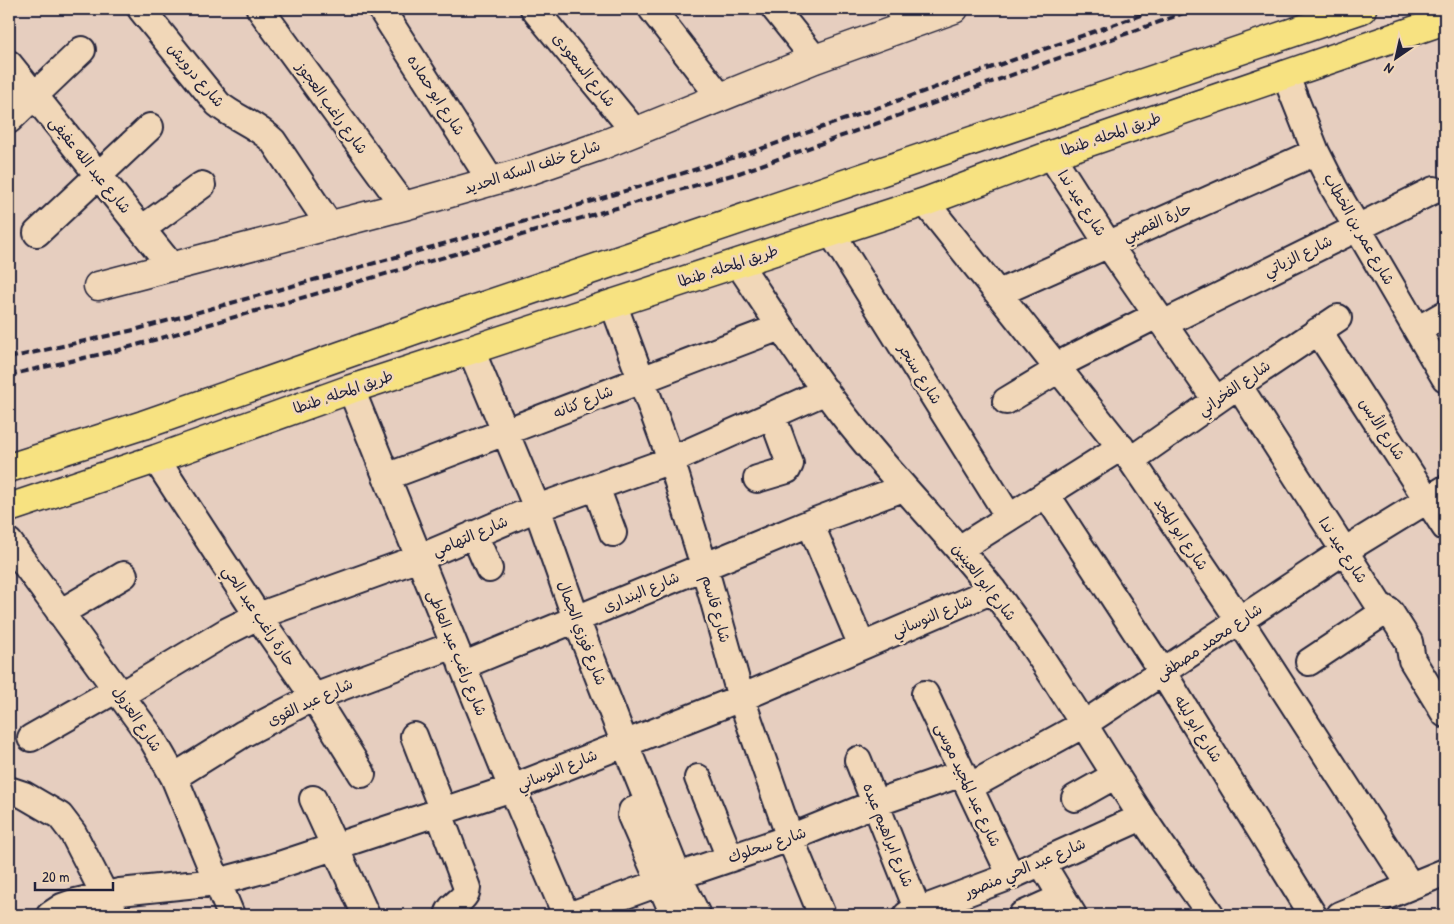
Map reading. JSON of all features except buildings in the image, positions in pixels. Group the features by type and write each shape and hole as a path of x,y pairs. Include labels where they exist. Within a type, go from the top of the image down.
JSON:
{"main road":[{"path":"9,468 143,425 466,311 1362,9"},
{"name":"طريق المحله, طنطا","path":"9,508 351,389 925,202 1051,155 1445,20"}],"street":[{"name":"شارع درويش","path":"141,9 218,104 228,113 264,132 273,141 330,226"},
{"name":"شارع راغب العجوز","path":"260,9 404,206"},
{"name":"شارع ابو حماده","path":"381,9 491,181"},
{"name":"شارع السعودى","path":"534,9 635,132"},
{"path":"652,9 720,97"},
{"path":"775,9 814,59"},
{"name":"شارع خلف السكه الحديد","path":"98,286 404,206 564,159 814,59 904,17 954,9"},
{"path":"9,120 82,50"},
{"name":"شارع عبد الله عفيفى","path":"9,64 172,267"},
{"name":"شارع عمر بن الخطاب","path":"1285,74 1316,152 1356,228 1445,378"},
{"path":"37,232 150,126"},
{"name":"حارة القصبي","path":"998,293 1316,152"},
{"name":"شارع عيد ندا","path":"1051,155 1108,244 1216,400"},
{"path":"142,229 202,184"},
{"name":"شارع الزياتي","path":"1006,401 1057,368 1434,190"},
{"name":"شارع ابو المجد","path":"925,202 1126,453 1240,621 1410,885"},
{"name":"شارع سنجر","path":"831,232 1010,517"},
{"name":"شارع ابو العينين","path":"738,264 780,327 863,440 993,590 1084,724 1142,817 1211,915"},
{"name":"شارع قاسم","path":"613,303 671,460 742,698 790,838 822,915"},
{"path":"1417,330 1445,314"},
{"name":"شارع الفخراني","path":"959,549 1046,494 1126,453 1216,400 1328,324"},
{"name":"شارع الأبس","path":"1328,324 1437,494 1445,527"},
{"name":"شارع كنانه","path":"386,476 506,433 641,379 780,327"},
{"name":"شارع فوزي الجمال","path":"471,350 537,508 576,619 649,803 669,879 698,915"},
{"name":"شارع عيد ندا","path":"1238,384 1379,605 1387,610 1409,642 1412,660 1445,714"},
{"name":"شارع راغب عبد العاطى","path":"351,389 512,788 566,915"},
{"name":"شارع التهامي","path":"31,738 258,616 418,558 537,508 671,460 826,391"},
{"path":"757,479 787,470 790,464 772,415"},
{"name":"حارة راغب عبد الحي","path":"156,458 258,616 314,697 362,774"},
{"path":"596,487 613,533"},
{"name":"شارع البندارى","path":"458,655 576,619 810,523 904,488"},
{"name":"شارع ابو ليله","path":"1046,494 1163,673 1314,915"},
{"name":"شارع محمد مصطفى","path":"966,780 1084,724 1344,551 1437,494"},
{"path":"810,523 862,646"},
{"path":"474,534 489,569"},
{"name":"شارع العزول","path":"9,542 151,737 174,777 231,915"},
{"path":"60,613 124,575"},
{"name":"شارع النوساني","path":"50,915 62,907 76,902 110,906 136,890 217,882 270,868 512,788 742,698 993,590"},
{"path":"1309,662 1387,610"},
{"name":"شارع عبد القوى","path":"174,777 243,734 314,697 458,655"},
{"name":"شارع عبد المجيد موسى","path":"925,694 1011,876"},
{"path":"414,736 467,888 464,898 449,910 448,915"},
{"name":"شارع ابراهيم عبده","path":"858,760 876,803 912,913"},
{"path":"1075,798 1116,775"},
{"path":"698,778 730,858"},
{"name":"شارع سحلوك","path":"571,915 790,838 876,803 966,780"},
{"path":"9,790 24,795 60,816 73,833 110,906"},
{"path":"313,799 366,915"},
{"name":"شارع عبد الحي منصور","path":"912,913 1011,876 1142,817"},
{"path":"1022,915 1067,906 1041,862"},
{"path":"1340,915 1445,872"},
{"path":"669,879 674,915"}],"railway":[{"path":"9,358 134,330 540,217 752,152 1158,9"},
{"path":"9,375 119,350 739,173 1195,9"}]}
